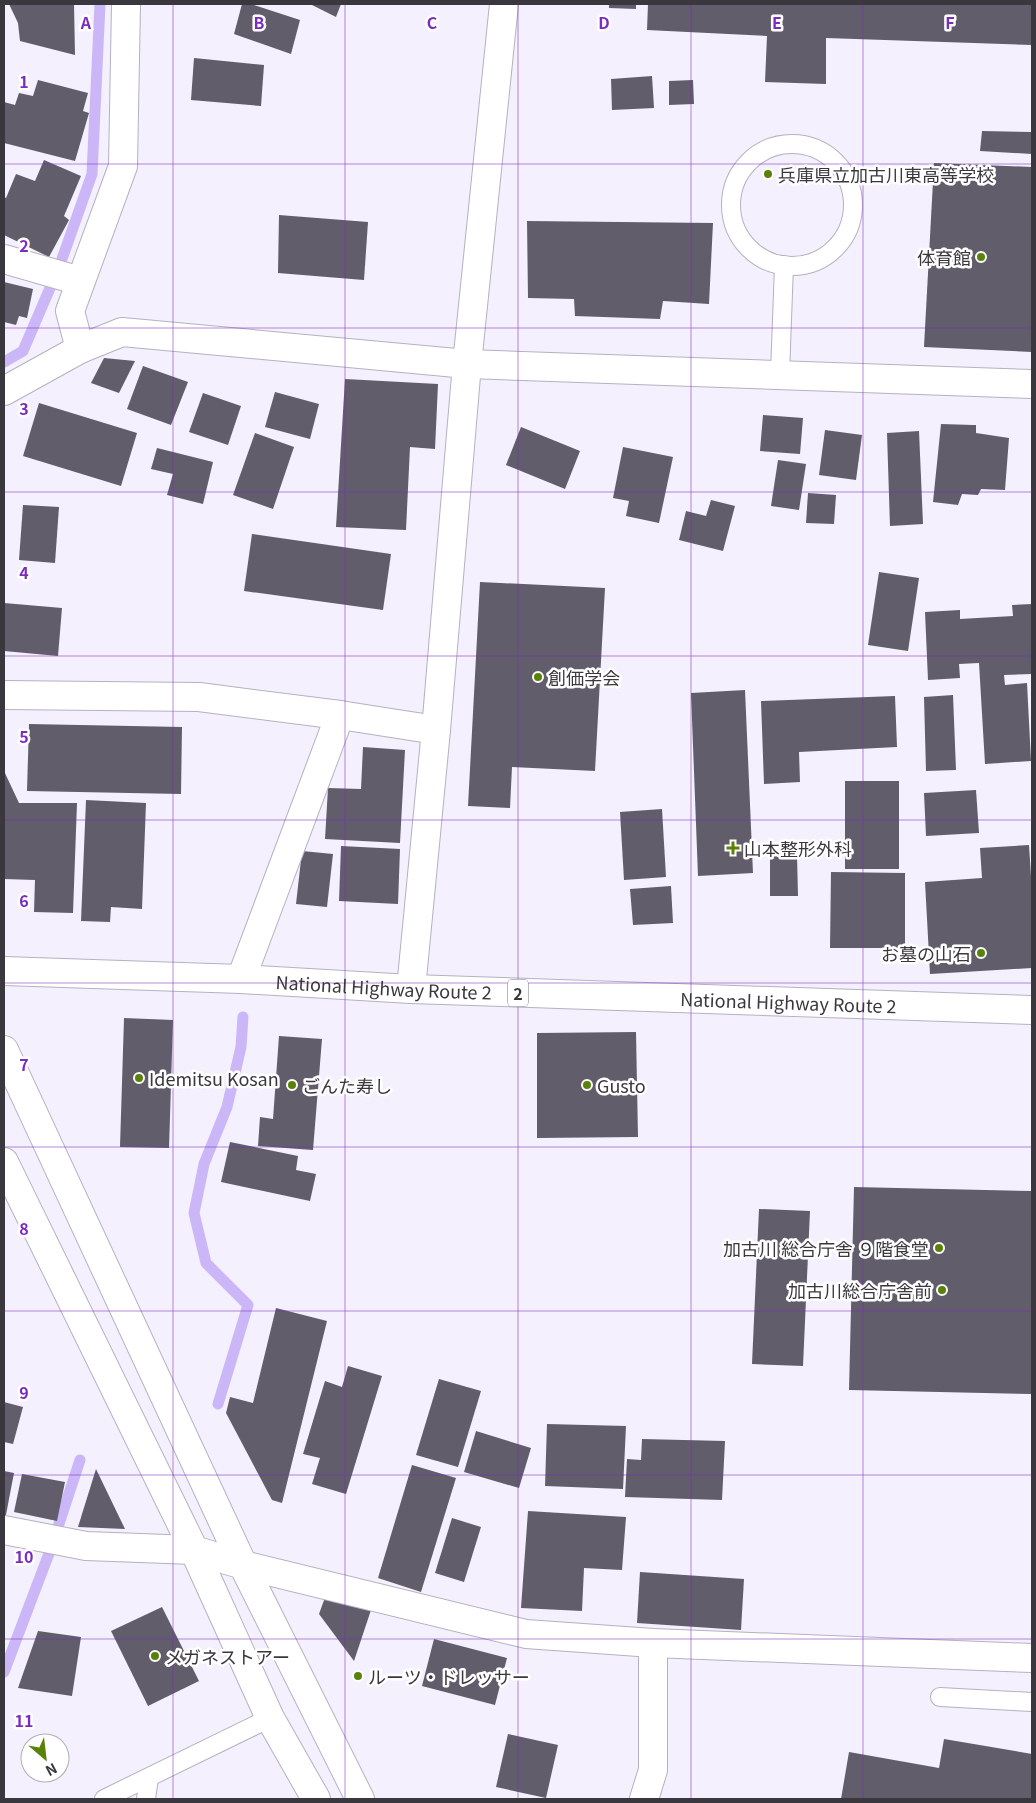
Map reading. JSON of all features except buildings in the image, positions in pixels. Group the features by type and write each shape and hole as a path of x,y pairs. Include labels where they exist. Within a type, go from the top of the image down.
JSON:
{"main road":[{"path":"80,349 70,311 123,166 126,4"},
{"path":"411,989 436,730 467,364 504,4"},
{"path":"4,259 80,281"},
{"path":"4,391 80,349 122,332 467,364 1032,384"},
{"path":"4,695 199,697 340,715 436,730"},
{"path":"241,979 340,715"},
{"name":"National Highway Route 2","path":"4,972 241,979 411,989 1032,1010"},
{"path":"4,1050 243,1564 360,1799"},
{"path":"4,1162 194,1550 270,1718 316,1799"},
{"path":"4,1530 86,1546 194,1550 243,1564 526,1634 653,1643 1032,1658"},
{"path":"644,1799 653,1770 653,1643"}],"lane":[{"path":"789,144 808,146 826,154 840,166 850,182 854,203 850,224 840,242 824,256 805,265 784,265 764,259 747,246 736,228 732,209 734,191 740,173 753,158 770,148 789,144"},
{"path":"780,374 784,265"},
{"path":"940,1697 1032,1702"},
{"path":"104,1799 270,1718"},
{"path":"146,1799 149,1778"}],"waterway":[{"path":"62,259 92,174 100,4"},
{"path":"4,362 23,351 50,288"},
{"path":"218,1404 248,1305 206,1263 194,1213 204,1164 227,1107 241,1047 243,1017"},
{"path":"55,1536 80,1460"},
{"path":"4,1672 53,1543"}],"place":[{"name":"兵庫県立加古川東高等学校","path":"768,174"},
{"name":"体育館","path":"981,257"},
{"name":"創価学会","path":"538,677"},
{"name":"山本整形外科","path":"733,848"},
{"name":"お墓の山石","path":"981,953"},
{"name":"Idemitsu Kosan","path":"139,1078"},
{"name":"ごんた寿し","path":"292,1085"},
{"name":"Gusto","path":"587,1085"},
{"name":"加古川 総合庁舎 ９階食堂","path":"939,1248"},
{"name":"加古川総合庁舎前","path":"942,1290"},
{"name":"メガネストアー","path":"155,1656"},
{"name":"ルーツ・ドレッサー","path":"358,1676"}]}
